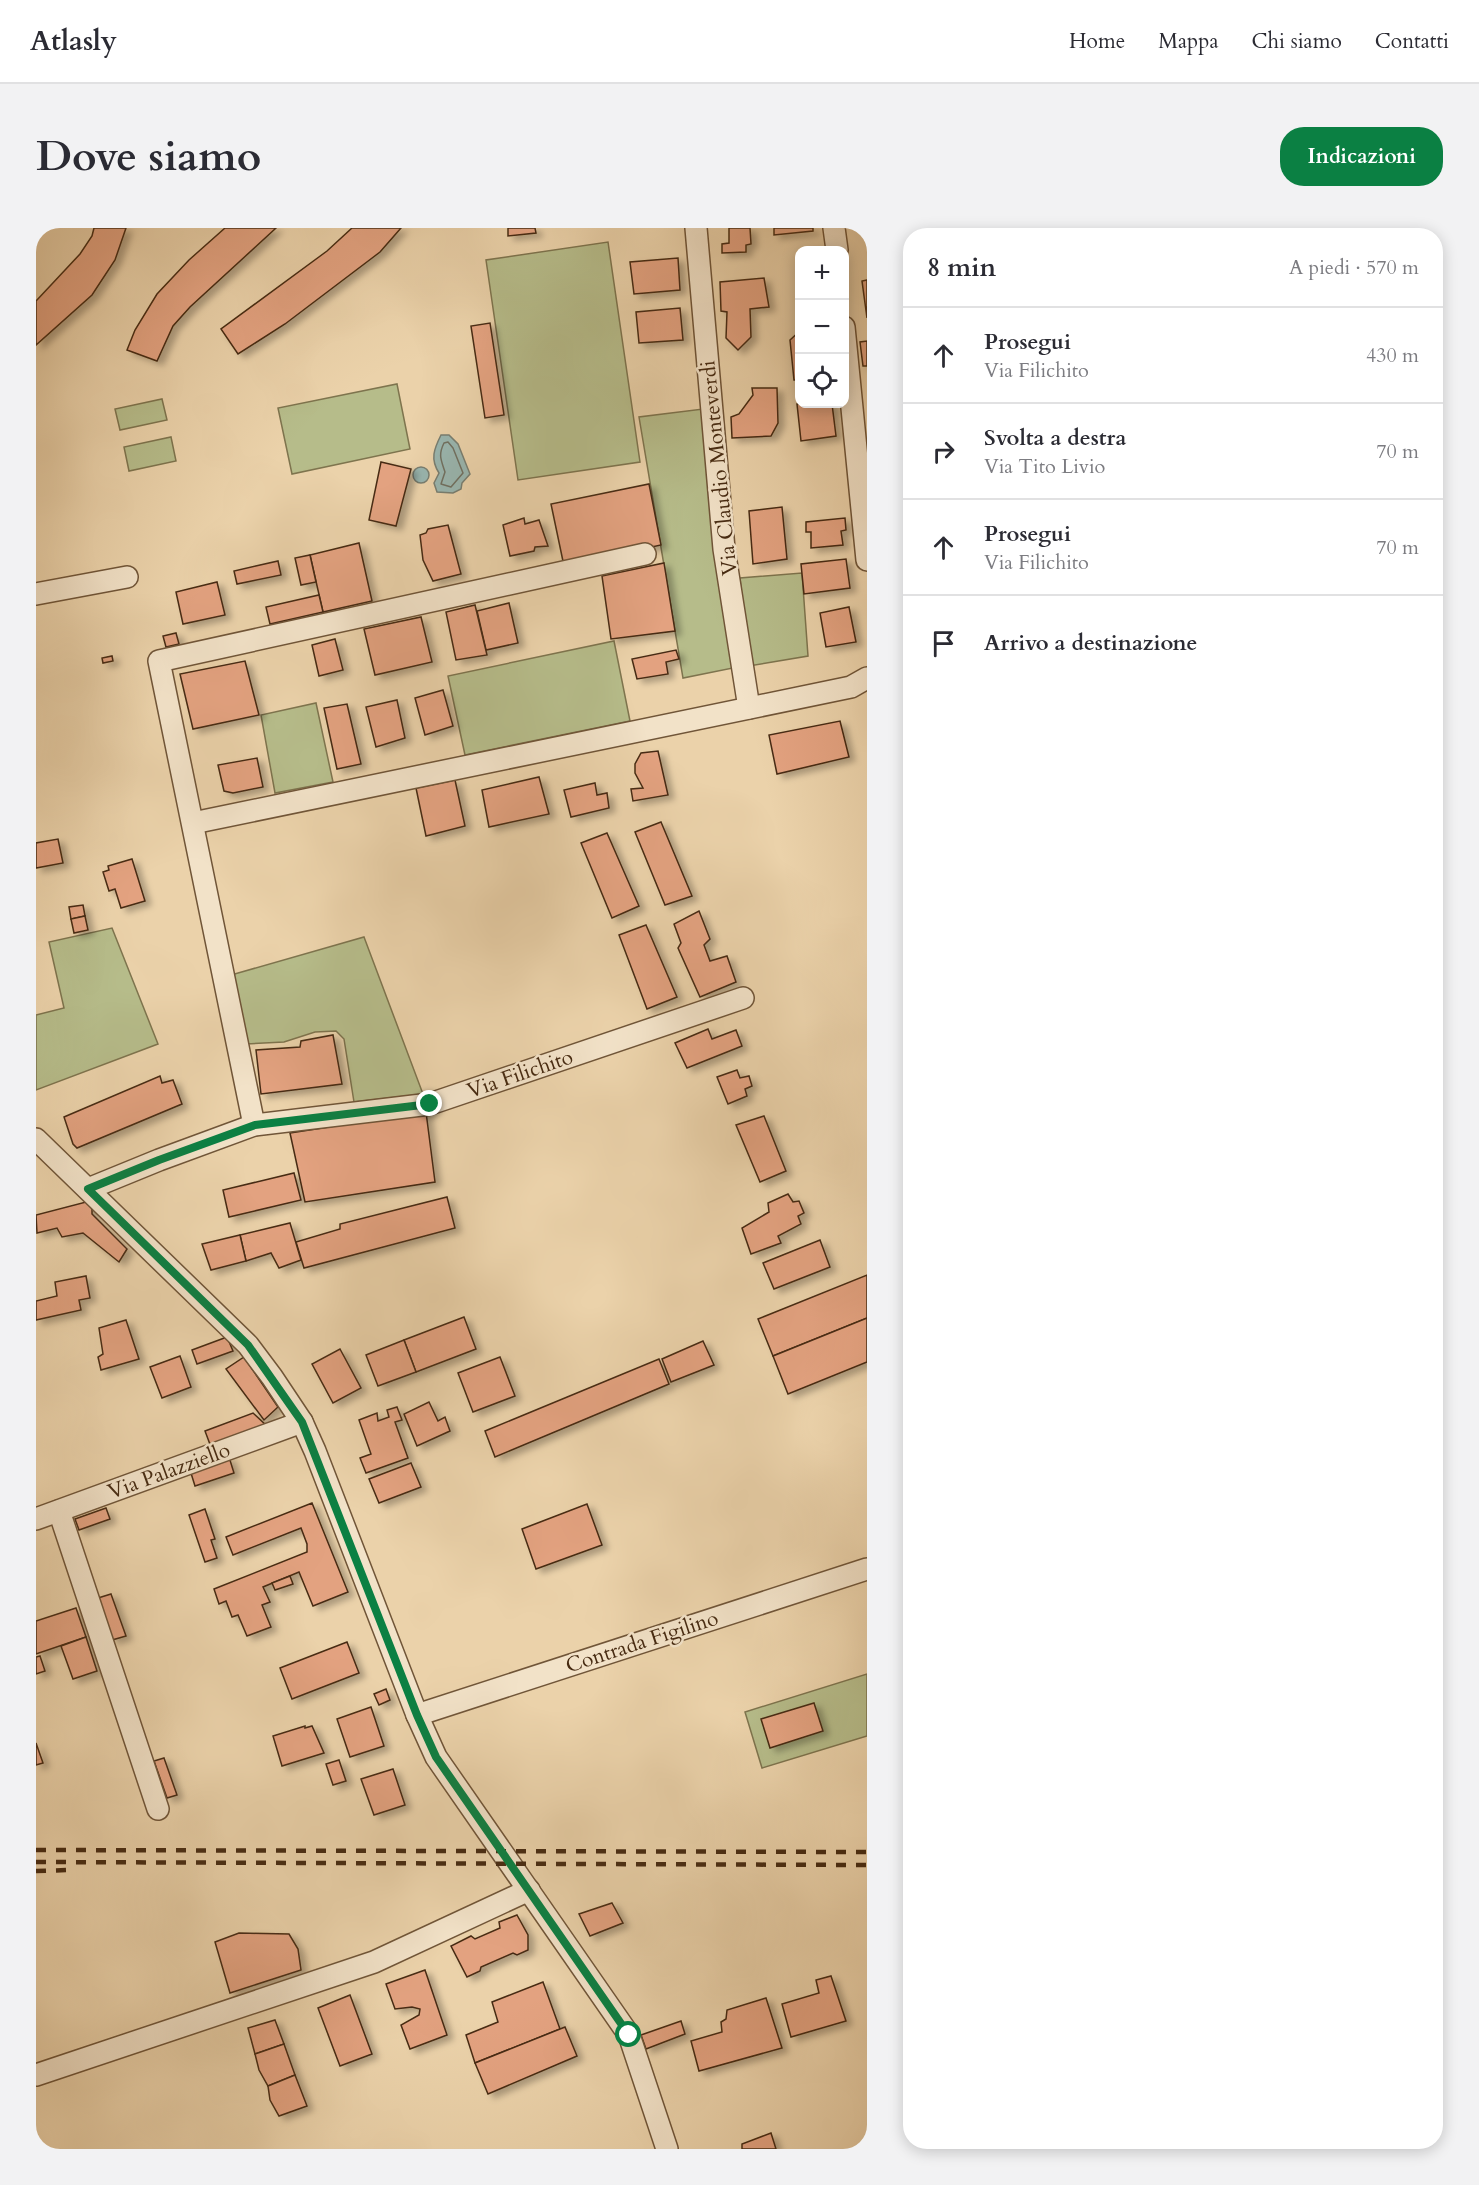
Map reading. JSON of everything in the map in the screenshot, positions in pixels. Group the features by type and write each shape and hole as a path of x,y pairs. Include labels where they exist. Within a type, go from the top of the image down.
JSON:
{"street":[{"name":"Via Claudio Monteverdi","path":"696,228 724,549 749,708"},
{"path":"834,228 836,246"},
{"path":"848,354 863,464 867,560"},
{"path":"255,1125 159,661 645,554"},
{"path":"36,594 127,578"},
{"path":"193,823 851,687 867,678"},
{"name":"Via Filichito","path":"88,1189 255,1125 430,1104 743,998"},
{"path":"36,1139 248,1345 302,1422 417,1715 436,1757 456,1790 491,1833 629,2035 658,2115 667,2149"},
{"name":"Via Palazziello","path":"36,1519 302,1422"},
{"path":"59,1511 158,1809"},
{"name":"Contrada Figilino","path":"417,1715 867,1569"},
{"path":"36,2075 374,1962 529,1890"}],"green space":[{"path":"608,242 640,462 518,480 486,260"},
{"path":"397,384 410,449 292,474 278,408"},
{"path":"162,399 167,420 120,430 115,409"},
{"path":"703,409 738,667 683,678 639,417"},
{"path":"171,437 176,461 129,471 124,447"},
{"path":"802,573 808,656 749,666 740,578"},
{"path":"614,641 630,721 465,755 448,676"},
{"path":"316,703 333,782 275,793 261,715"},
{"path":"112,928 158,1044 36,1090 36,1015 64,1008 49,942"},
{"path":"364,937 423,1094 354,1102 344,1039 336,1031 315,1032 284,1042 246,1044 231,975"},
{"path":"867,1674 867,1736 762,1768 745,1712"}],"water":[{"path":"441,435 449,435 458,444 470,474 462,483 461,489 453,493 437,492 434,483 439,473 434,454"},
{"path":"418,467 424,467 429,475 427,481 418,483 413,478 413,472"}],"building":[{"path":"94,228 126,228 115,260 92,295 36,345 36,301 80,254 92,236"},
{"path":"225,228 276,228 190,307 173,326 157,361 127,350 135,330 157,294 189,260"},
{"path":"352,228 401,228 380,252 285,324 238,354 221,329 327,251"},
{"path":"508,228 535,228 536,233 508,236"},
{"path":"729,228 750,228 751,244 746,245 746,252 722,253 722,244 729,243"},
{"path":"774,228 813,228 813,231 774,235"},
{"path":"678,258 680,290 634,294 630,262"},
{"path":"764,278 769,307 750,309 751,337 738,350 726,338 727,312 721,311 720,282"},
{"path":"867,280 867,318 862,281"},
{"path":"680,308 683,340 639,343 636,312"},
{"path":"490,323 504,415 485,418 471,326"},
{"path":"795,336 795,380 794,380 790,340"},
{"path":"867,341 867,366 863,366 860,342"},
{"path":"752,388 777,388 778,423 771,436 732,438 731,417 739,414 753,395"},
{"path":"797,408 832,408 836,436 801,441"},
{"path":"381,462 411,469 396,526 369,520"},
{"path":"649,484 661,545 564,566 551,504"},
{"path":"782,507 787,559 753,564 749,511"},
{"path":"524,518 525,524 539,520 548,546 535,547 534,551 510,556 503,525"},
{"path":"845,518 846,530 841,531 843,545 811,548 811,532 806,532 806,522"},
{"path":"448,525 461,574 433,581 423,560 420,535 426,533 428,529"},
{"path":"359,543 372,601 323,612 310,555"},
{"path":"310,555 316,582 301,585 295,558"},
{"path":"846,559 850,588 804,594 801,564"},
{"path":"278,561 281,575 237,584 234,571"},
{"path":"664,563 675,631 611,639 602,576"},
{"path":"217,582 225,615 183,624 176,592"},
{"path":"319,595 323,612 270,624 266,607"},
{"path":"509,603 518,643 486,650 477,611"},
{"path":"475,605 487,655 456,660 446,612"},
{"path":"849,607 856,642 826,647 820,613"},
{"path":"421,617 432,662 375,675 364,629"},
{"path":"176,633 179,644 166,647 163,636"},
{"path":"335,639 343,670 319,676 312,645"},
{"path":"676,650 679,659 666,662 668,674 637,679 632,659"},
{"path":"112,656 113,661 103,663 102,658"},
{"path":"245,661 259,715 193,729 180,674"},
{"path":"443,690 453,726 425,735 415,698"},
{"path":"397,700 405,738 376,747 366,707"},
{"path":"347,704 361,764 337,769 324,708"},
{"path":"840,721 849,757 777,774 769,735"},
{"path":"658,751 668,795 633,801 631,789 643,788 635,773 635,764 641,753"},
{"path":"257,758 263,787 233,793 224,791 218,765"},
{"path":"539,777 549,814 489,827 482,790"},
{"path":"455,780 465,826 426,836 416,788"},
{"path":"595,783 597,795 607,793 609,808 571,817 564,790"},
{"path":"661,822 692,896 665,905 635,832"},
{"path":"607,833 639,906 612,918 581,843"},
{"path":"58,839 63,863 36,868 36,843"},
{"path":"132,859 145,901 121,908 115,889 109,891 103,872 109,870 108,866"},
{"path":"83,905 85,916 71,919 69,907"},
{"path":"699,911 710,939 704,945 710,961 727,956 736,982 700,997 678,948 681,943 674,924"},
{"path":"85,916 88,930 74,933 71,919"},
{"path":"646,925 677,997 647,1009 619,935"},
{"path":"708,1029 712,1039 736,1030 742,1046 687,1068 675,1043"},
{"path":"333,1035 342,1084 261,1094 256,1050 300,1047 301,1041"},
{"path":"737,1070 740,1078 749,1076 752,1086 745,1089 747,1096 728,1104 717,1077"},
{"path":"160,1076 162,1083 173,1080 182,1104 77,1148 73,1144 64,1117"},
{"path":"426,1112 435,1182 305,1202 290,1133"},
{"path":"764,1116 786,1171 760,1182 736,1125"},
{"path":"294,1173 301,1200 229,1217 223,1190"},
{"path":"788,1194 793,1202 799,1201 804,1213 798,1216 801,1224 778,1236 781,1243 751,1254 742,1228 769,1212 768,1203"},
{"path":"447,1197 455,1228 304,1268 296,1242 340,1229 340,1224"},
{"path":"86,1202 92,1206 92,1214 127,1249 119,1262 83,1233 62,1237 57,1228 37,1233 36,1215"},
{"path":"290,1223 301,1260 279,1268 271,1253 246,1261 240,1235"},
{"path":"240,1235 246,1261 211,1270 202,1244"},
{"path":"820,1240 830,1267 774,1289 763,1263"},
{"path":"867,1275 867,1318 773,1356 758,1319"},
{"path":"86,1276 90,1298 79,1300 81,1310 36,1320 36,1301 57,1296 55,1282"},
{"path":"464,1317 476,1349 416,1372 404,1340"},
{"path":"867,1318 867,1362 788,1394 773,1356"},
{"path":"126,1320 139,1359 101,1370 98,1357 103,1354 99,1328"},
{"path":"227,1337 233,1351 197,1364 192,1350"},
{"path":"404,1340 416,1372 378,1386 366,1355"},
{"path":"703,1341 714,1365 671,1382 662,1359"},
{"path":"340,1349 361,1388 333,1403 312,1364"},
{"path":"180,1356 191,1387 162,1398 150,1367"},
{"path":"244,1357 278,1407 264,1420 226,1369"},
{"path":"500,1357 515,1396 473,1412 458,1373"},
{"path":"659,1359 669,1384 495,1457 485,1431"},
{"path":"429,1402 438,1421 445,1417 450,1431 417,1446 404,1414"},
{"path":"397,1407 402,1420 395,1422 408,1458 366,1473 360,1458 371,1454 359,1420 377,1413 378,1421 389,1417 387,1410"},
{"path":"253,1413 268,1427 211,1447 205,1431"},
{"path":"229,1457 234,1473 195,1486 190,1470"},
{"path":"411,1463 421,1487 379,1503 369,1479"},
{"path":"312,1503 348,1592 313,1606 299,1572 263,1587 270,1602 262,1605 271,1627 247,1636 238,1615 232,1617 226,1601 219,1604 214,1589 307,1552 307,1544 301,1528 233,1555 226,1537"},
{"path":"587,1504 602,1545 536,1569 522,1529"},
{"path":"106,1508 110,1519 79,1530 75,1519"},
{"path":"205,1509 215,1539 211,1540 217,1558 205,1562 189,1515"},
{"path":"290,1576 293,1584 275,1590 272,1583"},
{"path":"111,1594 126,1636 112,1640 98,1598"},
{"path":"76,1608 86,1637 36,1654 36,1621"},
{"path":"86,1637 97,1671 73,1679 61,1646"},
{"path":"347,1642 359,1673 292,1699 280,1668"},
{"path":"40,1656 45,1671 36,1674 36,1657"},
{"path":"386,1689 390,1700 379,1705 374,1694"},
{"path":"814,1703 823,1731 770,1748 761,1719"},
{"path":"371,1707 384,1746 350,1757 337,1719"},
{"path":"305,1726 305,1728 312,1726 324,1753 282,1766 273,1736"},
{"path":"36,1743 43,1763 36,1765"},
{"path":"164,1758 177,1795 167,1798 154,1761"},
{"path":"339,1760 346,1781 333,1785 326,1764"},
{"path":"393,1769 405,1805 374,1815 361,1779"},
{"path":"612,1903 623,1923 590,1936 579,1914"},
{"path":"517,1915 528,1935 528,1950 517,1955 513,1953 481,1967 480,1971 467,1977 451,1946 471,1936 475,1939 500,1928 499,1922"},
{"path":"239,1933 289,1934 298,1949 301,1970 230,1993 215,1942"},
{"path":"425,1970 447,2035 410,2049 401,2025 419,2015 420,2009 412,2007 395,2009 386,1984"},
{"path":"831,1976 846,2021 791,2037 782,2004 819,1993 816,1980"},
{"path":"543,1982 560,2029 475,2063 466,2035 498,2022 492,2002"},
{"path":"350,1995 372,2054 340,2066 318,2008"},
{"path":"766,1998 782,2048 699,2071 691,2041 722,2032 721,2022 726,2019 727,2010"},
{"path":"275,2020 284,2044 255,2054 248,2028"},
{"path":"681,2021 685,2034 646,2049 641,2035"},
{"path":"565,2027 577,2056 488,2094 475,2063"},
{"path":"284,2044 295,2075 268,2086 259,2070 255,2054"},
{"path":"295,2075 307,2106 279,2116 270,2100 268,2086"},
{"path":"771,2133 776,2149 742,2149 742,2144"}],"railway":[{"path":"36,1850 867,1852"},
{"path":"36,1862 867,1865"},
{"path":"36,1871 69,1870"}],"route":[{"path":"430,1104 255,1125 88,1189 248,1345 302,1422 417,1715 436,1757 456,1790 491,1833 629,2035"}]}
